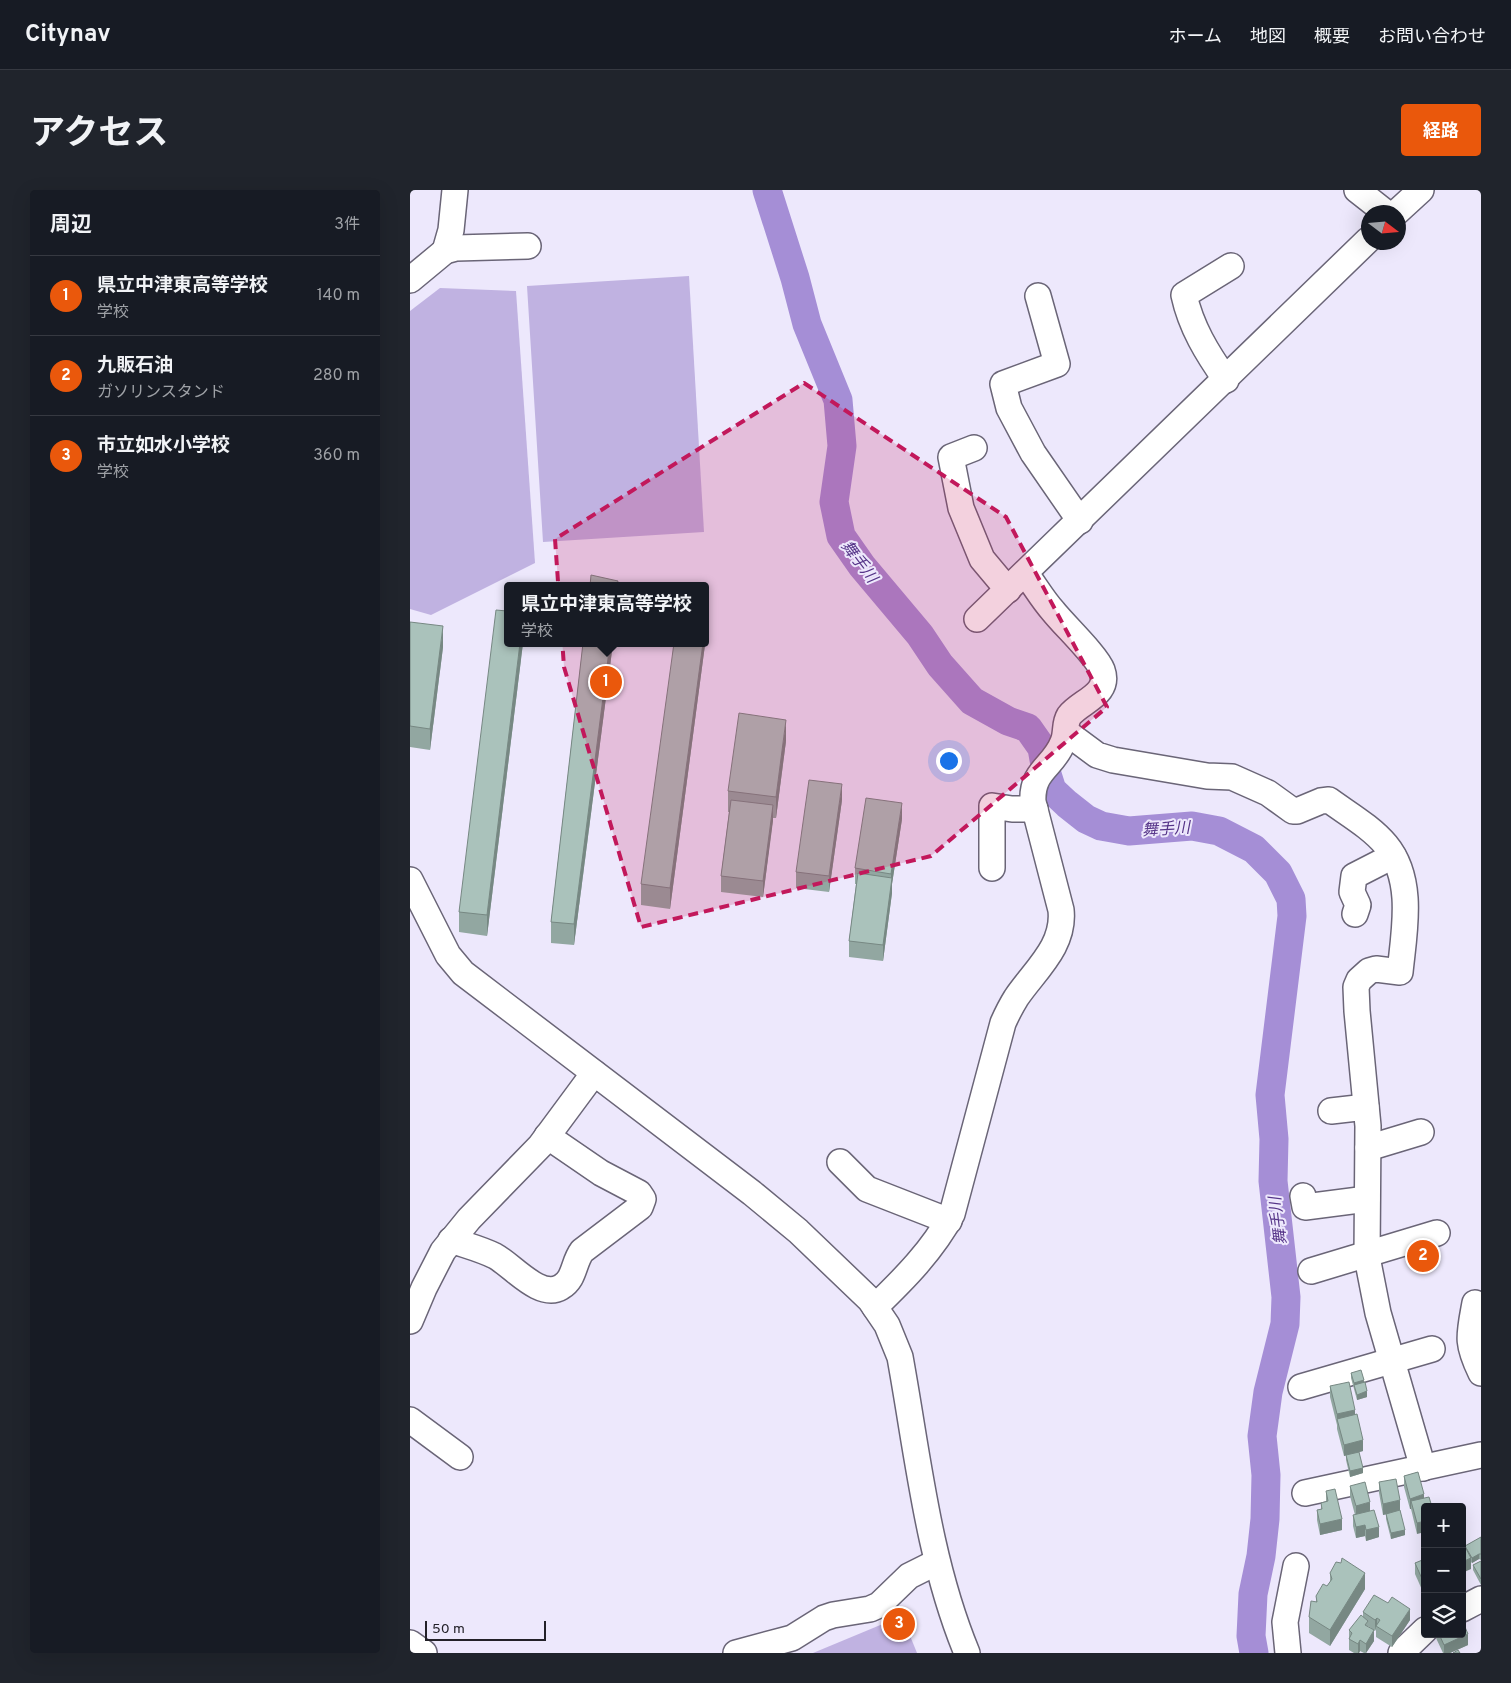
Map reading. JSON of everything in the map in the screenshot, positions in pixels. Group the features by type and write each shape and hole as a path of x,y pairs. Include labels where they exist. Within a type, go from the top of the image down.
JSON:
{"street":[{"path":"445,251 451,230 455,190"},
{"path":"1357,190 1376,205"},
{"path":"1405,205 1421,190"},
{"path":"410,280 445,251 456,248 528,246"},
{"path":"977,619 1026,574 1361,247"},
{"path":"1226,380 1207,354 1188,314 1184,295 1231,266"},
{"path":"1038,296 1057,364 1003,384 1008,408 1033,453 1080,521"},
{"path":"974,448 951,457 961,508 982,559 1008,590"},
{"path":"875,1307 917,1266 949,1221 1003,1023 1016,998 1049,955 1060,933 1061,910 1035,809 1034,784 1063,743 1066,725 1071,714 1099,692 1104,678 1100,664 1052,610 1026,574"},
{"path":"1066,732 1097,754 1113,760 1208,776 1232,777 1268,793 1293,811 1329,800 1378,837 1393,856 1402,879 1406,911 1400,972 1376,969 1368,971 1359,980 1356,987 1368,1148 1367,1255 1378,1314 1423,1468"},
{"path":"992,868 992,806 1012,809 1035,809"},
{"path":"1355,914 1358,905 1352,892 1354,876 1393,856"},
{"path":"410,880 448,955 455,965 509,1009 752,1193 798,1231 851,1281 875,1307 888,1325 900,1356 937,1562 956,1627 967,1653"},
{"path":"410,1321 436,1264 451,1240 469,1218 524,1164 594,1073"},
{"path":"1331,1111 1366,1107"},
{"path":"1368,1148 1421,1132"},
{"path":"451,1240 497,1257 536,1286 550,1290 557,1289 562,1287 570,1278 582,1251 640,1207 643,1199 638,1193 594,1169 547,1136"},
{"path":"840,1162 867,1189 949,1221"},
{"path":"1303,1196 1305,1207 1367,1199"},
{"path":"1312,1272 1437,1233"},
{"path":"1475,1303 1469,1339 1471,1352 1481,1373"},
{"path":"1301,1387 1432,1348"},
{"path":"410,1420 460,1456"},
{"path":"1305,1493 1481,1455"},
{"path":"736,1653 792,1638 824,1618 833,1615 878,1606 909,1576 937,1562"},
{"path":"1288,1653 1285,1622 1296,1566"},
{"path":"1466,1607 1481,1599"},
{"path":"1401,1653 1421,1634"},
{"path":"410,1643 424,1653"}],"highlighted area":[{"path":"804,383 1006,517 1107,707 931,856 641,927 564,667 555,539"}],"shaded area":[{"path":"689,276 704,532 543,542 527,286"},
{"path":"440,288 516,291 535,563 431,615 410,609 410,311"},
{"path":"902,1616 917,1653 813,1653"}],"building":[{"path":"591,575 618,581 618,582 590,582"},
{"path":"496,610 504,611 504,647 520,647 487,915 459,912"},
{"path":"410,622 443,626 430,729 410,726"},
{"path":"583,647 609,647 574,924 551,922"},
{"path":"673,647 702,647 670,888 641,884"},
{"path":"739,713 786,720 776,797 728,791"},
{"path":"809,780 842,784 829,876 796,872"},
{"path":"866,798 902,803 891,874 855,868"},
{"path":"731,800 773,805 763,881 721,876"},
{"path":"858,873 892,878 883,945 849,941"},
{"path":"1361,1370 1364,1380 1354,1383 1351,1373"},
{"path":"1349,1382 1355,1410 1337,1414 1330,1386"},
{"path":"1365,1382 1367,1391 1357,1395 1354,1385"},
{"path":"1357,1414 1363,1440 1344,1445 1337,1419"},
{"path":"1359,1452 1363,1468 1350,1471 1346,1455"},
{"path":"1418,1472 1424,1494 1410,1499 1404,1476"},
{"path":"1396,1479 1400,1500 1383,1504 1379,1482"},
{"path":"1365,1482 1370,1502 1356,1506 1350,1486"},
{"path":"1335,1489 1342,1519 1320,1524 1317,1510 1322,1509 1321,1503 1328,1501 1326,1491"},
{"path":"1429,1497 1431,1503 1421,1503 1421,1522 1417,1523 1411,1501"},
{"path":"1374,1510 1379,1527 1366,1530 1365,1525 1356,1527 1353,1515"},
{"path":"1400,1510 1405,1530 1391,1533 1386,1514"},
{"path":"1481,1537 1481,1554 1472,1558 1466,1545"},
{"path":"1466,1549 1471,1558 1466,1560"},
{"path":"1342,1558 1365,1573 1330,1630 1309,1617 1311,1601 1317,1602 1316,1596 1323,1584 1327,1586 1332,1579 1330,1573 1336,1562 1341,1563"},
{"path":"1421,1561 1421,1576 1415,1563"},
{"path":"1481,1561 1481,1579 1473,1565"},
{"path":"1374,1595 1388,1603 1392,1597 1410,1609 1392,1636 1376,1626 1380,1620 1377,1618 1375,1620 1363,1612"},
{"path":"1361,1615 1368,1621 1365,1625 1374,1630 1366,1644 1360,1640 1358,1644 1349,1639 1352,1633 1349,1630"},
{"path":"1441,1638 1459,1638 1444,1645"}],"waterway":[{"name":"舞手川","path":"767,190 795,278 807,324 838,400 842,446 834,502 841,536 862,566 920,635 940,665 972,701 1008,721 1028,728 1042,748 1052,790 1086,819 1101,826 1129,831 1192,826 1219,831 1254,849 1278,873 1291,899 1292,916 1270,1095 1274,1139 1273,1181 1286,1297 1285,1324 1268,1392 1262,1436 1266,1475 1265,1519 1261,1556 1253,1594 1251,1636 1254,1653"}],"place":[{"name":"県立中津東高等学校","path":"606,682"},
{"name":"九販石油","path":"1423,1256"},
{"name":"市立如水小学校","path":"899,1624"}]}
